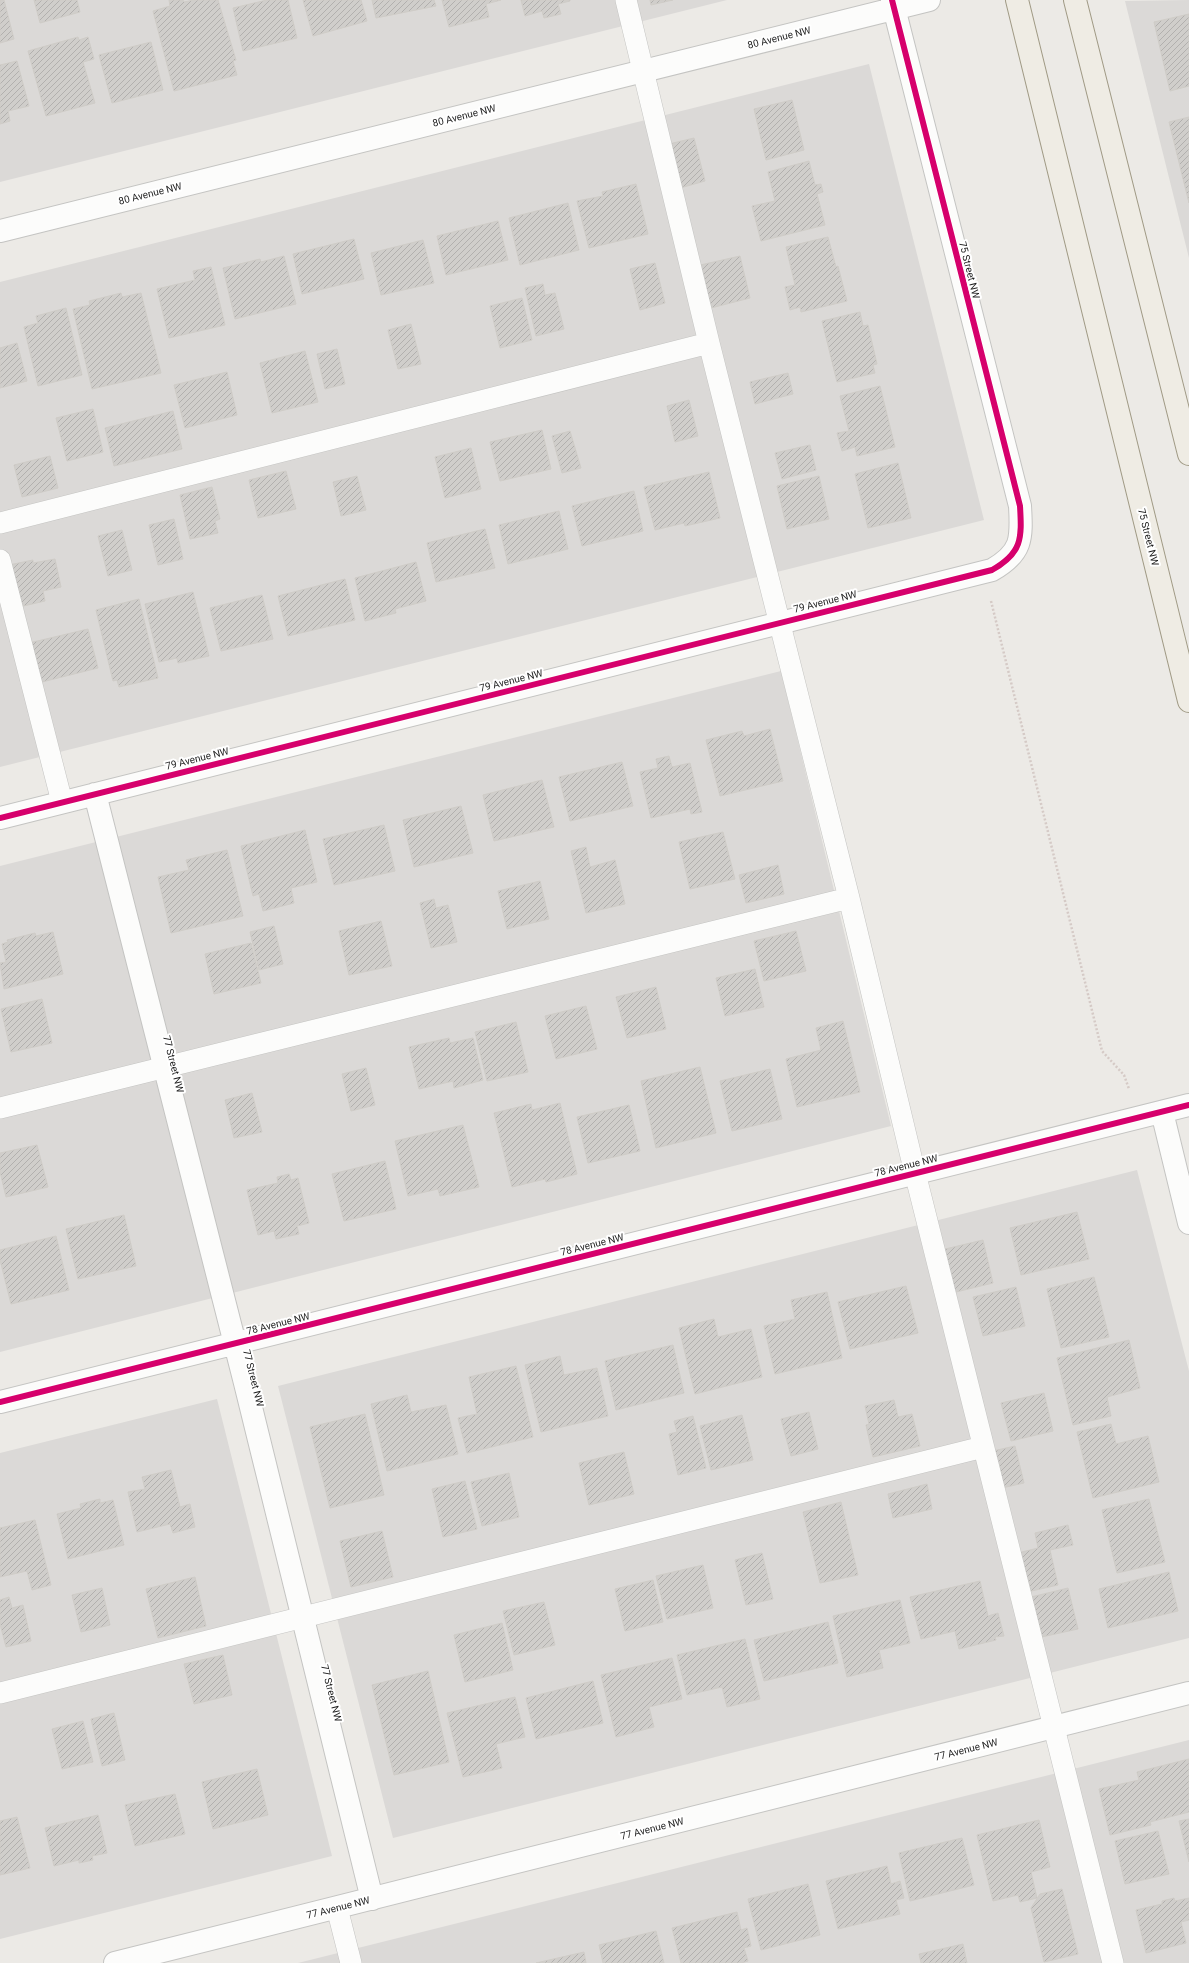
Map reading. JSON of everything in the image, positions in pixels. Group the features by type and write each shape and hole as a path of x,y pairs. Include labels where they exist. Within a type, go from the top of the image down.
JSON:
{"main road":[{"name":"75 Street NW","path":"1017,0 1189,701"},
{"path":"1075,0 1189,454"}],"street":[{"name":"80 Avenue NW","path":"0,231 643,70 893,4 929,0"},
{"name":"75 Street NW","path":"893,4 1020,506 1021,527 1018,546"},
{"name":"79 Avenue NW","path":"0,818 992,570 1013,555 1018,546"},
{"name":"77 Street NW","path":"95,794 235,1344 372,1899"},
{"name":"78 Avenue NW","path":"0,1402 1189,1105"},
{"path":"1162,1112 1189,1223"},
{"name":"77 Avenue NW","path":"115,1963 1189,1693"}],"lane":[{"path":"626,0 709,343 849,898 915,1173 1113,1963"},
{"path":"0,523 709,343"},
{"path":"0,560 62,802"},
{"path":"0,1108 849,898"},
{"path":"0,1693 983,1447"},
{"path":"337,1908 351,1963"}],"path":[{"path":"990,596 1102,1051 1126,1079 1130,1094"}],"shaded area":[{"path":"0,0 727,0 0,182"},
{"path":"1189,0 1189,258 1125,1"},
{"path":"869,64 984,520 0,767 0,282"},
{"path":"781,671 891,1126 0,1352 0,866"},
{"path":"1137,1170 1189,1371 1189,1638 393,1838 278,1386"},
{"path":"217,1399 332,1856 0,1939 0,1453"},
{"path":"1189,1740 1189,1963 298,1963"}],"building":[{"path":"0,0 4,0 14,39 0,43"},
{"path":"34,0 77,0 80,12 40,23"},
{"path":"169,0 183,0 184,2 194,0 218,0 236,60 233,61 237,75 174,91 153,11 170,6"},
{"path":"267,0 288,0 297,38 243,51 233,8"},
{"path":"303,0 361,0 367,21 313,36"},
{"path":"372,0 434,0 436,6 376,18"},
{"path":"442,0 501,0 486,4 489,17 449,27"},
{"path":"521,0 570,1 558,4 561,14 544,18 542,11 525,16"},
{"path":"650,0 673,0 651,5"},
{"path":"1189,14 1189,86 1170,91 1154,22"},
{"path":"78,37 79,40 88,37 94,59 83,62 95,103 46,116 28,51"},
{"path":"151,42 163,90 112,103 99,55"},
{"path":"17,61 29,106 8,111 10,121 0,124 0,65"},
{"path":"792,100 804,150 766,160 754,109"},
{"path":"1189,117 1189,203 1169,122"},
{"path":"694,138 705,181 680,188 669,144"},
{"path":"809,161 815,185 821,184 823,192 817,194 825,225 761,241 752,206 775,201 768,172"},
{"path":"636,184 648,234 589,248 577,201 603,196 602,192"},
{"path":"568,203 579,250 520,265 509,218"},
{"path":"498,221 508,260 446,275 437,236"},
{"path":"828,237 836,267 838,266 847,301 801,312 800,307 790,310 785,287 795,285 786,247"},
{"path":"354,239 364,279 302,294 293,254"},
{"path":"423,240 434,283 381,295 371,253"},
{"path":"284,256 296,304 235,319 223,268 260,259 261,262"},
{"path":"740,256 750,298 707,309 696,266"},
{"path":"655,263 665,303 640,310 630,269"},
{"path":"211,267 225,325 169,338 157,289 195,280 193,271"},
{"path":"543,284 545,295 555,293 564,329 536,336 525,288"},
{"path":"121,293 122,297 141,293 161,373 92,389 73,309 90,305 89,301"},
{"path":"522,298 532,340 500,348 490,306"},
{"path":"66,308 82,375 38,386 24,327 38,323 36,316"},
{"path":"860,312 863,326 868,325 877,364 873,365 875,373 837,382 822,321"},
{"path":"411,324 421,364 398,369 388,330"},
{"path":"17,343 27,381 0,388 0,348"},
{"path":"337,349 345,384 325,389 317,354"},
{"path":"305,351 318,402 272,413 260,363"},
{"path":"227,372 237,415 185,428 174,385"},
{"path":"788,373 793,394 755,404 750,382"},
{"path":"880,386 895,447 857,456 855,447 842,451 837,433 849,431 840,396"},
{"path":"689,400 698,436 675,442 667,406"},
{"path":"93,409 103,452 67,461 56,418"},
{"path":"173,411 182,449 114,466 105,428"},
{"path":"542,430 551,469 500,481 490,442"},
{"path":"570,431 581,468 562,473 552,436"},
{"path":"810,445 816,470 782,479 775,453"},
{"path":"471,448 481,489 445,498 435,457"},
{"path":"50,456 58,488 22,497 14,465"},
{"path":"898,463 911,518 868,528 855,474"},
{"path":"286,471 296,509 258,518 249,480"},
{"path":"709,472 720,518 685,526 684,523 655,530 644,487"},
{"path":"357,476 366,510 341,516 333,482"},
{"path":"819,476 829,519 787,529 777,486"},
{"path":"212,487 220,519 215,521 218,533 190,539 180,495"},
{"path":"634,491 643,531 582,546 572,506"},
{"path":"559,511 568,549 508,564 499,525"},
{"path":"174,519 183,559 158,565 149,525"},
{"path":"485,529 495,568 436,582 427,543"},
{"path":"122,530 132,570 108,576 98,536"},
{"path":"55,559 61,587 43,591 45,601 19,607 9,565 33,560 33,563"},
{"path":"416,562 426,601 395,609 396,613 365,621 355,578"},
{"path":"345,579 355,620 288,636 278,596"},
{"path":"193,592 209,656 178,663 177,658 159,662 145,604"},
{"path":"262,595 273,639 221,651 210,608"},
{"path":"139,599 158,678 119,687 117,680 113,681 96,610"},
{"path":"88,629 98,668 38,683 29,643"},
{"path":"770,729 783,781 720,796 706,740 742,731 744,736"},
{"path":"669,756 672,767 690,763 702,812 691,814 690,809 651,818 640,772 658,768 656,759"},
{"path":"622,762 633,806 570,821 559,777"},
{"path":"542,780 554,827 494,841 483,795"},
{"path":"461,806 473,853 414,867 403,820"},
{"path":"384,825 395,871 334,885 323,839"},
{"path":"305,830 317,882 291,888 294,903 263,911 259,894 253,896 241,846"},
{"path":"723,832 735,879 690,889 679,842"},
{"path":"586,847 590,867 615,860 625,904 586,913 571,851"},
{"path":"227,850 243,916 171,933 158,877 189,870 186,860"},
{"path":"778,865 784,894 746,903 739,875"},
{"path":"540,881 549,919 507,929 498,891"},
{"path":"434,899 436,908 448,905 457,942 431,948 420,903"},
{"path":"381,921 392,966 349,975 339,931"},
{"path":"274,926 283,964 259,970 250,932"},
{"path":"796,931 806,971 764,981 754,941"},
{"path":"53,932 63,974 4,989 0,963 6,962 2,944 8,942 7,940 35,933 36,936"},
{"path":"251,943 261,983 214,994 205,954"},
{"path":"755,969 764,1007 725,1016 716,978"},
{"path":"656,987 666,1029 627,1038 616,997"},
{"path":"42,999 52,1043 11,1052 1,1009"},
{"path":"586,1006 597,1049 556,1059 545,1016"},
{"path":"843,1021 860,1092 797,1107 786,1059 821,1050 816,1028"},
{"path":"516,1022 528,1072 487,1081 475,1032"},
{"path":"449,1038 450,1043 473,1038 483,1080 454,1088 453,1081 419,1089 409,1047"},
{"path":"700,1067 716,1133 656,1148 641,1081"},
{"path":"366,1068 375,1105 351,1111 342,1074"},
{"path":"770,1069 782,1119 732,1131 720,1081"},
{"path":"252,1093 262,1132 234,1138 225,1100"},
{"path":"560,1103 577,1174 546,1182 545,1179 512,1187 494,1113 531,1104 532,1110"},
{"path":"629,1105 640,1151 588,1163 577,1117"},
{"path":"463,1125 479,1187 440,1196 438,1189 408,1196 395,1141"},
{"path":"37,1145 48,1187 6,1197 0,1172 0,1153"},
{"path":"385,1161 396,1209 344,1221 332,1174"},
{"path":"289,1174 291,1180 298,1178 309,1223 297,1226 299,1234 276,1239 274,1231 258,1235 247,1190 278,1183 277,1177"},
{"path":"1077,1212 1089,1259 1021,1275 1010,1228"},
{"path":"124,1215 136,1266 78,1279 66,1229"},
{"path":"56,1236 69,1290 11,1304 0,1260 0,1250"},
{"path":"983,1240 993,1283 952,1293 941,1250"},
{"path":"1094,1277 1109,1337 1061,1348 1047,1289"},
{"path":"906,1286 918,1333 850,1349 838,1302"},
{"path":"1016,1287 1025,1326 983,1336 973,1297"},
{"path":"827,1292 842,1358 775,1374 764,1326 795,1319 791,1300"},
{"path":"714,1319 718,1337 751,1329 762,1377 695,1394 679,1328"},
{"path":"1129,1340 1140,1388 1107,1397 1111,1416 1073,1425 1057,1358"},
{"path":"673,1345 684,1393 616,1410 605,1361"},
{"path":"560,1356 564,1375 597,1368 608,1416 541,1432 525,1365"},
{"path":"516,1366 533,1437 467,1453 458,1418 477,1414 469,1377"},
{"path":"1044,1393 1053,1431 1011,1441 1001,1403"},
{"path":"407,1395 411,1412 446,1405 458,1454 387,1471 371,1404"},
{"path":"894,1400 898,1417 912,1414 920,1446 873,1457 866,1425 869,1424 865,1406"},
{"path":"809,1412 818,1449 791,1456 781,1419"},
{"path":"365,1414 384,1495 330,1508 310,1427"},
{"path":"742,1415 753,1460 711,1470 700,1426"},
{"path":"693,1416 706,1468 678,1475 669,1434 677,1432 674,1421"},
{"path":"1111,1424 1116,1444 1148,1436 1159,1482 1093,1498 1077,1432"},
{"path":"1015,1446 1024,1483 1002,1488 993,1451"},
{"path":"624,1452 634,1494 589,1505 579,1463"},
{"path":"171,1470 180,1507 190,1504 195,1527 173,1533 170,1524 137,1532 128,1492 145,1489 142,1477"},
{"path":"509,1473 519,1517 482,1526 471,1482"},
{"path":"465,1481 477,1529 443,1537 432,1489"},
{"path":"927,1484 932,1509 893,1518 888,1494"},
{"path":"100,1499 100,1503 113,1500 124,1545 68,1559 57,1514 81,1508 80,1504"},
{"path":"1149,1499 1165,1562 1117,1573 1102,1510"},
{"path":"841,1502 858,1575 820,1583 803,1512"},
{"path":"35,1520 51,1585 32,1590 27,1571 0,1577 0,1528"},
{"path":"1068,1525 1073,1545 1050,1550 1058,1585 1027,1592 1018,1553 1038,1548 1035,1533"},
{"path":"382,1531 393,1577 351,1587 340,1541"},
{"path":"762,1553 773,1599 746,1605 735,1560"},
{"path":"703,1565 713,1608 667,1619 656,1576"},
{"path":"1169,1572 1178,1611 1108,1628 1099,1589"},
{"path":"195,1577 206,1626 158,1638 146,1589"},
{"path":"653,1580 663,1622 625,1631 615,1589"},
{"path":"980,1581 988,1616 998,1613 1004,1636 995,1637 996,1640 959,1649 955,1631 921,1639 910,1597"},
{"path":"102,1588 110,1625 81,1632 72,1595"},
{"path":"1068,1588 1078,1629 1037,1638 1027,1598"},
{"path":"9,1597 12,1608 23,1605 31,1641 6,1647 0,1624 0,1600"},
{"path":"900,1600 910,1643 879,1650 883,1668 847,1677 833,1616"},
{"path":"544,1602 555,1645 514,1655 503,1611"},
{"path":"828,1622 838,1663 764,1681 754,1640"},
{"path":"502,1623 513,1670 465,1682 454,1635"},
{"path":"745,1639 760,1699 727,1707 722,1687 687,1695 677,1655"},
{"path":"223,1655 232,1695 194,1704 184,1664"},
{"path":"672,1658 682,1699 649,1707 654,1727 616,1737 601,1675"},
{"path":"428,1671 449,1762 394,1775 372,1685"},
{"path":"593,1681 603,1723 536,1739 526,1698"},
{"path":"515,1697 525,1737 496,1744 502,1768 463,1777 447,1713"},
{"path":"114,1713 125,1760 102,1766 91,1719"},
{"path":"83,1721 93,1762 62,1769 52,1729"},
{"path":"1189,1759 1189,1812 1150,1822 1151,1825 1110,1835 1099,1789 1139,1780 1137,1772"},
{"path":"257,1769 268,1815 213,1829 202,1782"},
{"path":"175,1794 185,1834 135,1846 125,1805"},
{"path":"98,1815 107,1853 92,1856 93,1860 79,1863 79,1860 54,1866 45,1828"},
{"path":"17,1817 30,1868 0,1875 0,1821"},
{"path":"1189,1819 1189,1862 1179,1821"},
{"path":"1039,1820 1050,1867 1031,1872 1037,1898 1020,1902 1018,1895 993,1901 977,1835"},
{"path":"1158,1831 1169,1874 1125,1884 1115,1841"},
{"path":"962,1838 974,1885 910,1901 899,1853"},
{"path":"887,1866 891,1884 900,1881 904,1898 896,1900 900,1914 838,1929 826,1881"},
{"path":"808,1884 820,1935 761,1950 748,1899"},
{"path":"1062,1889 1078,1954 1044,1962 1031,1908 1040,1894"},
{"path":"1174,1898 1175,1901 1189,1898 1189,1920 1181,1922 1186,1943 1146,1953 1136,1910 1162,1904 1162,1901"},
{"path":"737,1912 741,1930 747,1928 751,1946 744,1948 748,1961 741,1963 681,1963 672,1928"},
{"path":"656,1931 664,1963 603,1963 599,1945"},
{"path":"963,1944 967,1963 921,1963 919,1954"},
{"path":"584,1952 586,1963 536,1963"}],"cycle path":[{"path":"0,818 992,570 1002,564 1015,551 1018,544 1021,528 1020,506 892,0"},
{"path":"0,1402 1189,1105"}]}
